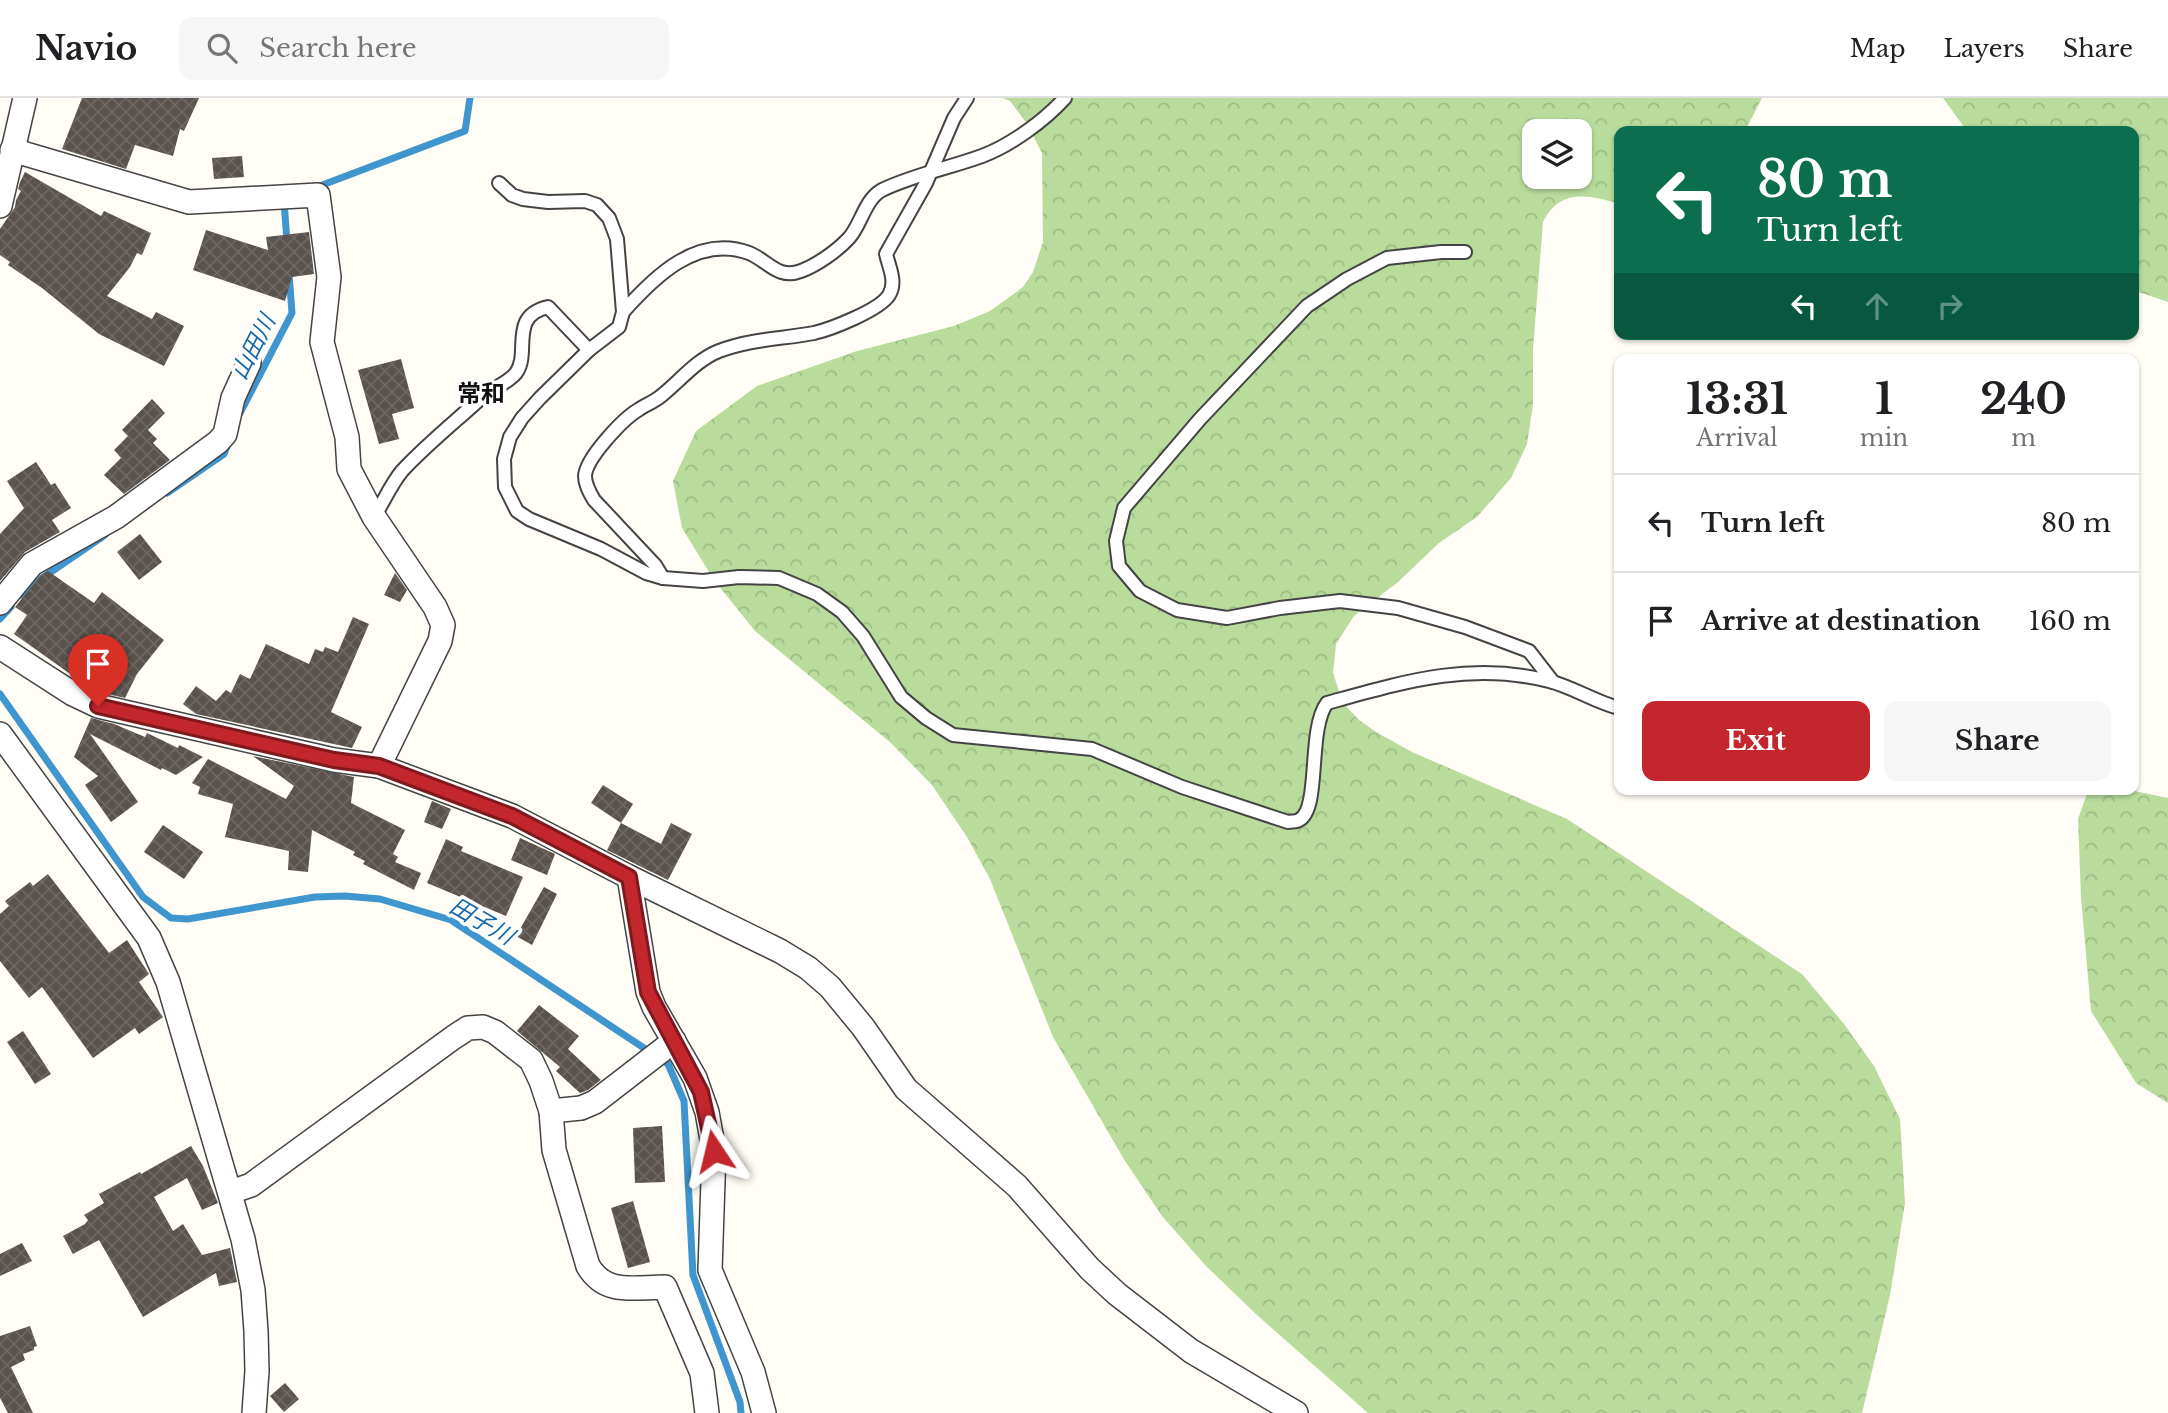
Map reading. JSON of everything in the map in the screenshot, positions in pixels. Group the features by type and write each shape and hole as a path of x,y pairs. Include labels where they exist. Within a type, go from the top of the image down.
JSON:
{"street":[{"path":"0,206 25,98"},
{"path":"12,150 188,202 318,195 329,276 322,342 347,437 349,469 374,517 435,607 443,625 440,641 379,766"},
{"path":"0,603 32,564 116,517 218,442 225,434 233,398 249,363"},
{"path":"0,647 73,694 98,706 334,760 379,766 512,816 780,951 808,968 848,1007 906,1089 1017,1186 1090,1269 1117,1294 1191,1351 1296,1413"},
{"path":"0,734 154,947 168,982 231,1192 253,1290 257,1371 254,1413"},
{"path":"629,877 648,992 672,1043 701,1092 711,1131 714,1176 710,1270 753,1372 764,1413"},
{"path":"231,1192 251,1185 468,1028 483,1027 495,1032 531,1060 541,1081 551,1111 554,1150 588,1266 596,1279 605,1285 665,1287 702,1373 707,1413"},
{"path":"551,1111 581,1108 595,1102 672,1043"}],"lane":[{"path":"663,578 655,565 594,500 587,488 585,475 589,463 606,441 636,411 657,400 695,364 717,352 778,337 814,333 874,308 888,296 893,282 886,254 930,173 954,118 967,98"},
{"path":"623,312 648,283 685,257 720,247 750,254 776,272 799,272 825,257 850,237 878,191 986,155 1020,135 1065,98"},
{"path":"499,183 512,195 523,199 586,201 597,205 609,218 617,239 623,312 620,327 590,350 522,418 510,437 504,459 505,486 517,511 529,519 601,549 646,573 663,578 704,581 739,577 779,578 817,594 842,612 863,636 901,697 926,718 954,735 1093,749 1182,787 1288,822 1300,820 1310,809 1320,712 1327,703 1400,683 1487,671 1553,682 1614,706"},
{"path":"1465,253 1441,252 1387,258 1347,279 1307,306 1200,419 1124,508 1116,541 1119,566 1140,591 1177,610 1227,618 1340,600 1398,608 1465,627 1529,651 1553,682"},
{"path":"374,517 400,473 478,401 512,379 520,369 521,342 530,315 548,307 590,350"}],"green space":[{"path":"1003,98 1762,98 1748,126 1614,126 1614,203 1575,197 1557,204 1550,211 1543,222 1533,349 1533,404 1527,444 1511,478 1477,517 1439,543 1398,582 1354,616 1336,644 1333,673 1343,703 1359,720 1376,732 1412,752 1567,819 1802,974 1844,1024 1874,1066 1900,1119 1905,1203 1890,1295 1862,1413 1368,1413 1258,1316 1206,1266 1162,1216 1125,1161 1053,1037 990,879 967,837 932,785 891,743 755,631 714,580 682,528 673,481 696,431 757,386 857,351 954,326 990,311 1023,287 1033,272 1043,242 1042,153 1027,124 1010,101"},
{"path":"1943,98 2168,98 2168,302 2139,292 2139,126 1963,126"},
{"path":"2139,792 2168,798 2168,1103 2136,1083 2091,1011 2081,897 2078,819 2087,795 2139,795"}],"building":[{"path":"82,98 199,98 184,131 180,129 173,156 135,145 126,169 62,149"},
{"path":"242,156 244,177 214,179 212,158"},
{"path":"25,172 101,216 104,211 151,233 142,255 137,253 130,267 107,296 152,319 156,312 184,326 164,366 99,334 42,288 8,265 10,262 0,255 0,229 15,207"},
{"path":"206,230 268,250 266,237 309,232 314,274 292,277 285,301 193,270"},
{"path":"401,359 414,408 392,414 399,439 379,444 358,370"},
{"path":"152,399 165,413 148,430 157,439 153,443 170,460 124,494 104,475 121,458 114,450 128,436 122,430"},
{"path":"36,462 51,485 55,483 71,508 52,520 60,532 25,552 0,581 0,534 24,508 7,481"},
{"path":"140,534 162,562 139,580 117,552"},
{"path":"48,571 94,603 102,592 164,640 137,674 125,698 103,693 76,678 14,634 27,615 15,607 41,575"},
{"path":"395,573 407,590 400,602 384,595"},
{"path":"353,617 369,624 331,712 362,727 352,748 196,714 183,704 196,686 216,701 226,690 231,693 240,674 250,679 266,644 309,664 315,649 323,652 325,647 338,652"},
{"path":"91,718 145,737 147,733 203,757 176,775 90,734 138,802 111,822 85,785 98,776 74,757"},
{"path":"253,756 354,777 351,803 405,830 393,854 398,857 395,862 421,873 414,890 363,864 365,861 353,855 355,852 312,830 308,872 288,870 289,851 225,837 233,804 198,794 200,787 192,783 208,759 286,799 294,786"},
{"path":"603,785 633,804 621,823 591,803"},
{"path":"432,801 451,809 442,829 424,822"},
{"path":"621,823 661,844 671,823 692,834 668,880 607,850"},
{"path":"163,825 203,852 184,879 144,852"},
{"path":"520,838 555,854 547,875 511,860"},
{"path":"446,839 463,847 461,851 523,877 506,916 427,883"},
{"path":"48,874 109,953 127,940 149,974 139,982 163,1017 139,1034 135,1028 93,1058 42,987 29,998 0,961 0,914 9,906 5,901 30,882 33,886"},
{"path":"544,887 557,894 532,945 516,936"},
{"path":"539,1005 579,1036 568,1049 601,1080 588,1090 580,1093 556,1071 560,1067 517,1031"},
{"path":"23,1031 51,1074 35,1084 7,1042"},
{"path":"662,1126 665,1182 635,1183 633,1128"},
{"path":"191,1146 203,1166 218,1203 202,1210 187,1178 154,1197 173,1231 183,1224 202,1255 230,1248 237,1282 219,1286 216,1273 143,1317 99,1240 73,1254 63,1236 85,1224 88,1220 84,1215 104,1203 99,1194"},
{"path":"633,1201 650,1262 628,1268 611,1208"},
{"path":"22,1243 32,1261 0,1276 0,1254"},
{"path":"30,1326 37,1346 23,1354 25,1360 11,1367 33,1413 8,1413 0,1398 0,1336"},
{"path":"285,1383 299,1399 284,1412 270,1396"}],"waterway":[{"name":"山田川","path":"317,187 465,131 470,98"},
{"name":"山田川","path":"284,201 287,242"},
{"name":"山田川","path":"238,417 292,313 289,274"},
{"name":"山田川","path":"167,493 224,454 229,441"},
{"name":"山田川","path":"21,595 105,535"},
{"name":"山田川","path":"0,619 11,607"},
{"name":"田子川","path":"0,694 143,897 171,918 188,919 315,897 380,899 451,920 668,1064 684,1101 693,1275 740,1402 741,1413"}],"district":[{"name":"常和","path":"481,393"}],"route":[{"path":"98,706 334,760 379,766 512,816 629,877 648,992 701,1092 714,1151"}]}
